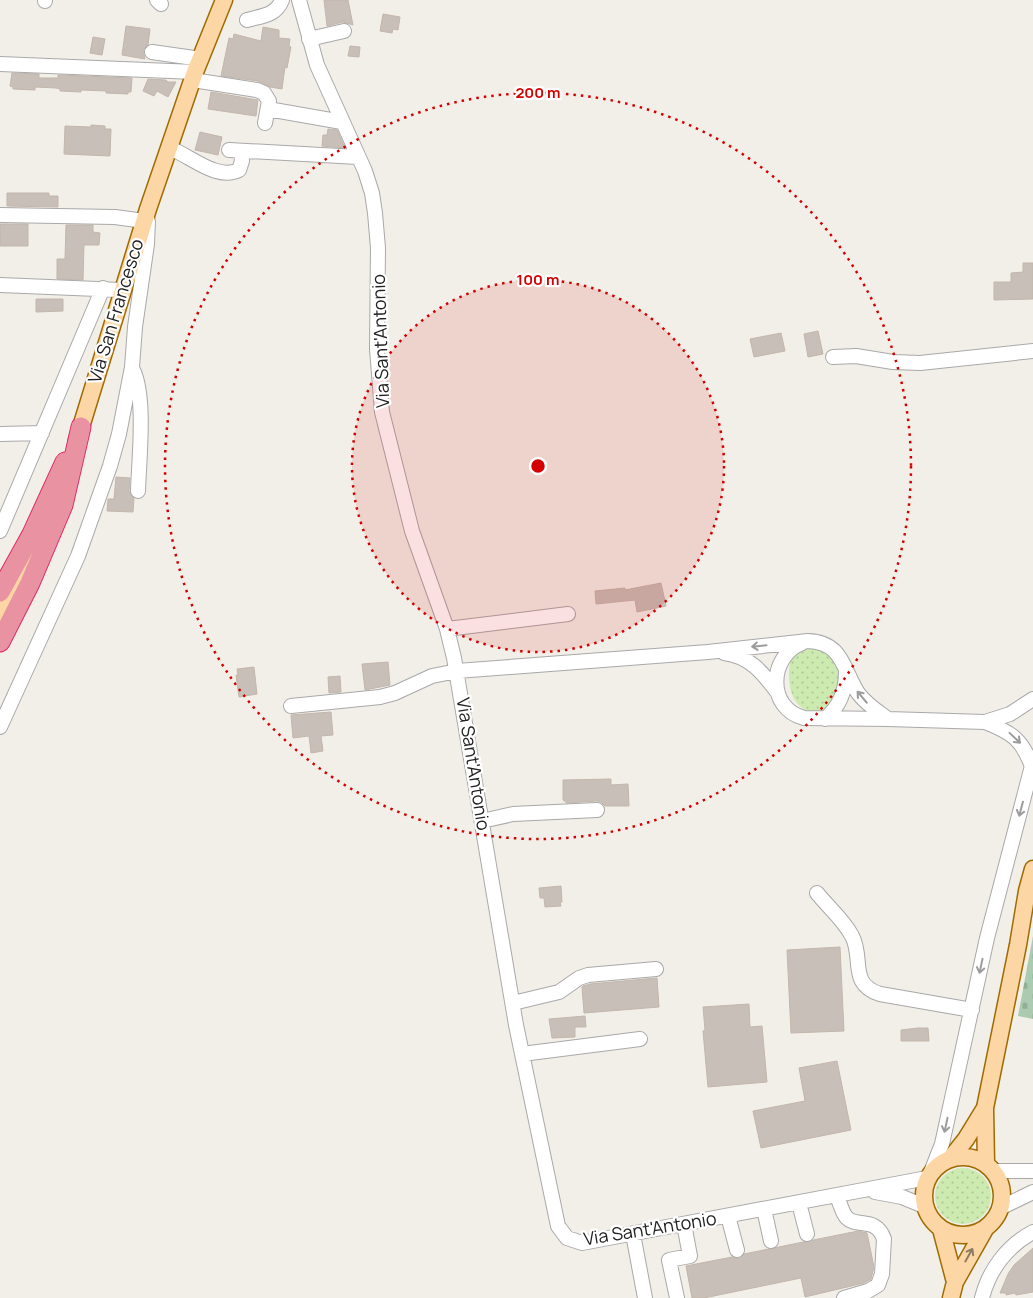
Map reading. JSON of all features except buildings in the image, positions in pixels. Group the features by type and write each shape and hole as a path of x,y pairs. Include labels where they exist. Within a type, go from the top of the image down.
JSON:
{"highway":[{"path":"0,592 32,534 81,427"},
{"path":"0,642 30,582 63,505 81,427"}],"main road":[{"name":"Via San Francesco","path":"0,618 58,494 81,427 146,215 196,71 224,0"},
{"path":"990,1167 985,1108 1027,891 1033,869"},
{"path":"951,1158 966,1139 985,1108"},
{"path":"953,1290 984,1229 997,1216 1002,1189 999,1179 990,1167 972,1158 951,1158 936,1166 929,1175 924,1189 924,1206 934,1223 952,1234 963,1236 974,1234 984,1229"},
{"path":"942,1229 953,1290"}],"street":[{"path":"247,20 272,13 278,8 282,0"},
{"name":"Via Sant'Antonio","path":"299,0 317,65 370,185 376,213 378,366 382,412 412,531 446,629 457,671 522,1054 556,1219 562,1233 567,1238 582,1242 633,1234 837,1196 929,1175"},
{"path":"309,39 344,31"},
{"path":"152,52 196,71 261,91 268,98 265,123"},
{"path":"0,64 196,71"},
{"path":"268,109 342,122"},
{"path":"169,148 208,168 225,172 239,170 242,161 235,150 358,157"},
{"path":"0,215 116,217 146,215 147,244 135,327 132,367 119,434 105,483 78,556 0,727"},
{"path":"0,285 122,290"},
{"path":"0,531 103,288"},
{"path":"833,357 856,356 893,362 920,363 1033,351"},
{"path":"132,367 136,377 139,396 138,491"},
{"path":"0,434 42,433"},
{"path":"446,629 568,614"},
{"path":"292,706 380,697 395,693 432,676 457,671 708,652 808,641 820,642 831,647 840,656 860,695 872,707 888,718"},
{"path":"808,641 796,646 784,656 778,674 778,693 781,703 789,712 804,718 888,718 985,722 1010,714 1033,699"},
{"path":"708,652 732,654 746,660 758,668 778,693"},
{"path":"825,719 835,709 842,697 846,685 846,668"},
{"path":"929,1175 942,1144 987,938 1032,764 1020,742 1009,732 985,722"},
{"path":"482,821 513,814 597,810"},
{"path":"817,893 851,933 855,944 860,977 865,987 880,994 972,1010"},
{"path":"513,1003 559,992 579,978 588,975 656,969"},
{"path":"522,1054 640,1039"},
{"path":"990,1167 1033,1171"},
{"name":"Via Sant'Antonio","path":"867,1190 902,1198 924,1206"},
{"path":"1000,1208 1033,1192"},
{"path":"837,1196 851,1221 865,1222 875,1226 884,1238 884,1260 881,1280 878,1285 868,1291 844,1298"},
{"path":"799,1203 807,1234"},
{"path":"764,1210 771,1242"},
{"path":"728,1216 736,1250"},
{"path":"677,1298 670,1260 690,1256 684,1224"},
{"path":"982,1298 989,1278 999,1262 1010,1248 1033,1232"},
{"path":"633,1234 645,1298"}],"green space":[{"path":"820,645 839,666 838,693 831,705 826,709 809,712 797,703 791,691 789,683 790,666 792,658 801,648"},
{"path":"1033,936 1033,1019 1018,1016"},
{"path":"963,1168 974,1170 983,1176 989,1185 991,1196 989,1207 983,1216 974,1222 963,1224 952,1222 943,1216 937,1207 935,1196 937,1185 943,1176 952,1170"}]}
